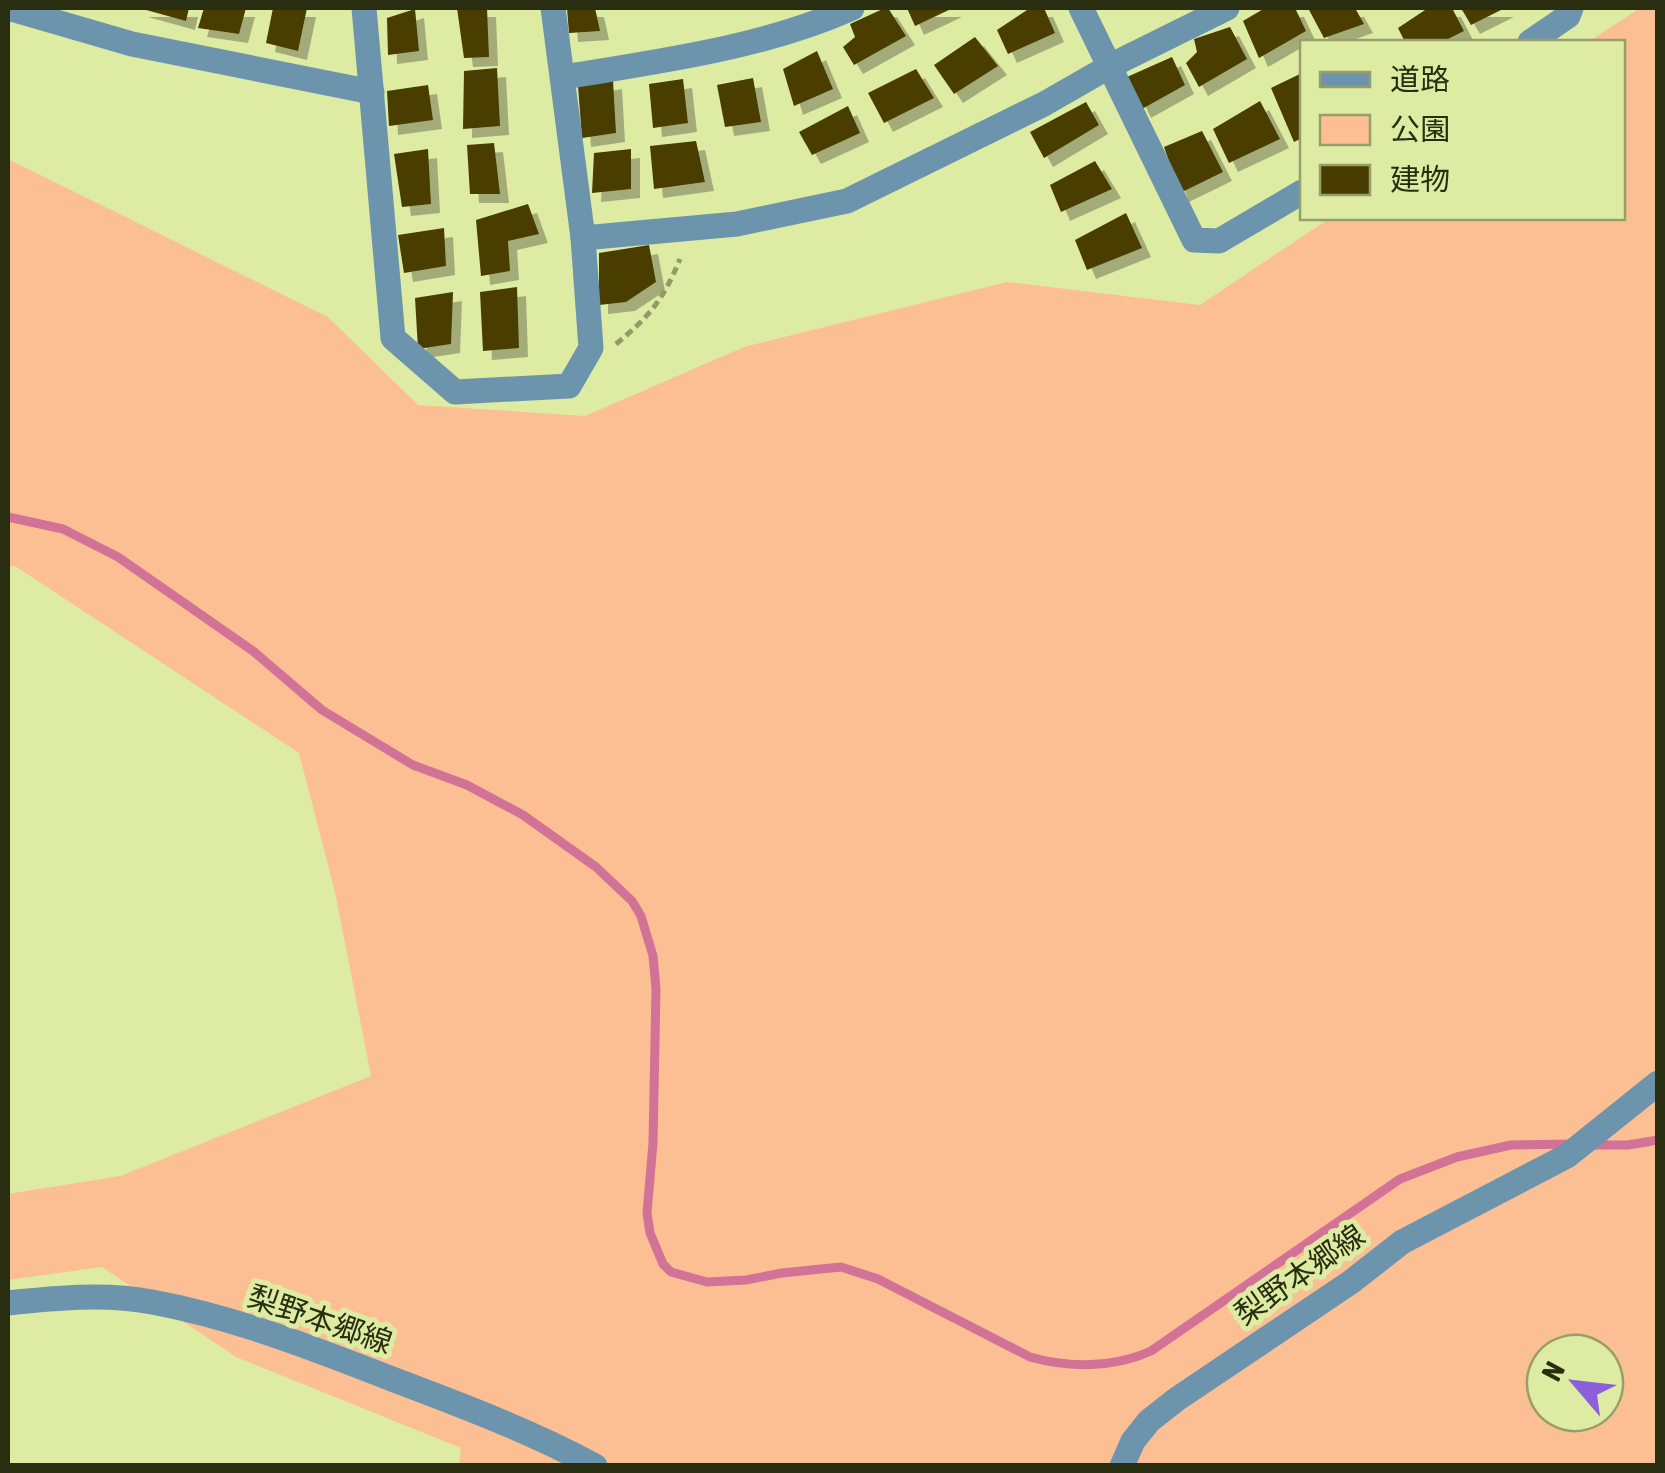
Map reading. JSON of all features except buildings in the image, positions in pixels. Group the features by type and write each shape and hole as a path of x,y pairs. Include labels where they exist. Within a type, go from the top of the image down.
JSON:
{"street":[{"path":"8,8 132,44 372,92"},
{"path":"364,8 393,338 454,392 569,386 590,348 582,238 553,8"},
{"path":"564,77 670,60 808,27 852,8"},
{"path":"1081,8 1194,240 1219,241 1300,193"},
{"path":"582,238 738,224 846,201 1227,8"},
{"path":"1533,40 1568,16 1572,8"},
{"name":"梨野本郷線","path":"1122,1466 1149,1421 1177,1399 1351,1282 1402,1242 1567,1156 1658,1083"},
{"name":"梨野本郷線","path":"8,1303 59,1298 150,1301 228,1322 449,1401 556,1444 596,1466"}],"path":[{"path":"580,368 601,358 650,316 670,283 692,228"}],"green space":[{"path":"1640,8 1657,8 1657,1465 459,1465 461,1448 236,1357 102,1267 8,1280 8,1194 120,1176 371,1076 335,892 299,753 15,566 8,567 8,159 328,317 418,405 585,416 744,347 1007,282 1200,305 1327,220 1625,220 1625,40 1591,40"}],"waterway":[{"path":"8,517 63,529 118,557 253,651 322,710 413,765 467,785 523,815 596,867 632,901 641,916 653,956 656,989 653,1143 647,1213 650,1233 663,1264 671,1272 707,1282 841,1267 878,1279 1030,1357 1075,1364 1122,1361 1151,1351 1400,1179 1457,1157 1511,1145 1575,1144"},
{"path":"1590,1145 1658,1140"}]}
